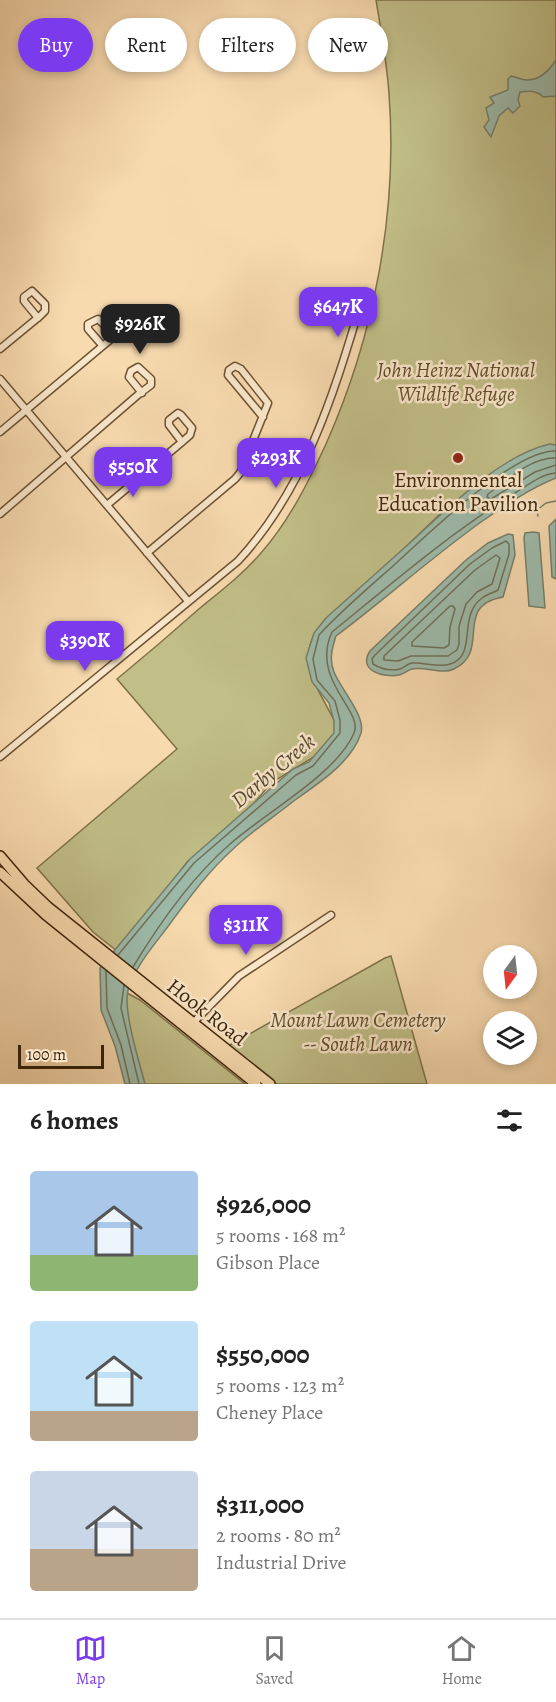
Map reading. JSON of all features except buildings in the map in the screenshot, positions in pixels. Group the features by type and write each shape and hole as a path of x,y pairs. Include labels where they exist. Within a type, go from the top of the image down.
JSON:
{"main road":[{"path":"0,856 37,897 95,950"},
{"path":"0,872 46,915 95,950"},
{"name":"Hook Road","path":"95,950 190,1026 256,1084"},
{"name":"Hook Road","path":"190,1026 270,1084"}],"street":[{"path":"1,758 238,561 261,536 283,502 318,431 339,378 360,306"},
{"path":"0,349 38,318"},
{"path":"0,432 111,339 113,334 104,322 98,319 88,324 88,328 102,345"},
{"path":"147,553 237,477 263,417 267,400 242,369 237,366 232,368 227,372 229,378 263,417"},
{"path":"0,378 188,601"},
{"path":"0,513 142,393"},
{"path":"107,505 190,435 192,428 178,413 168,422 182,441"},
{"path":"190,1026 239,976 331,915"}],"green space":[{"name":"John Heinz National Wildlife Refuge","path":"376,0 556,0 556,452 460,498 441,513 315,634 308,659 310,671 338,730 317,755 271,783 241,819 187,862 117,951 93,932 37,868 177,749 117,679 239,575 271,541 305,487 343,403 369,317 386,229 391,139 386,72 388,18 379,18"},
{"name":"Mount Lawn Cemetery -- South Lawn","path":"391,956 427,1084 276,1084 228,1046 385,958"},
{"path":"114,986 140,1000 245,1084 138,1084"}],"water":[{"path":"556,60 556,96 543,97 535,92 520,92 518,100 520,106 513,113 508,108 499,116 491,137 484,127 489,120 486,108 494,103 490,97 508,90 508,79 511,76 532,80 540,77"},
{"path":"550,444 556,445 556,478 526,493 481,522 336,636 333,645 332,668 360,719 362,726 357,744 334,771 254,831 223,859 207,876 141,962 128,990 127,999 132,1036 145,1084 125,1084 115,1046 101,1010 100,968 190,859 293,769 309,762 334,733 334,721 329,703 312,682 306,658 314,633 326,618 476,484 513,459"},
{"path":"556,519 556,579 552,577 549,526"},
{"path":"525,533 539,533 545,608 529,606 524,538"},
{"path":"508,534 513,535 515,555 503,597 488,602 479,610 475,619 471,651 465,661 449,671 417,668 393,676 374,672 370,668 367,658 370,651 466,560 488,543"}],"waterway":[{"path":"538,516 537,510 546,503 556,501"}],"place":[{"name":"Environmental Education Pavilion","path":"458,458"}],"water label":[{"name":"Darby Creek","path":"273,771"}]}
